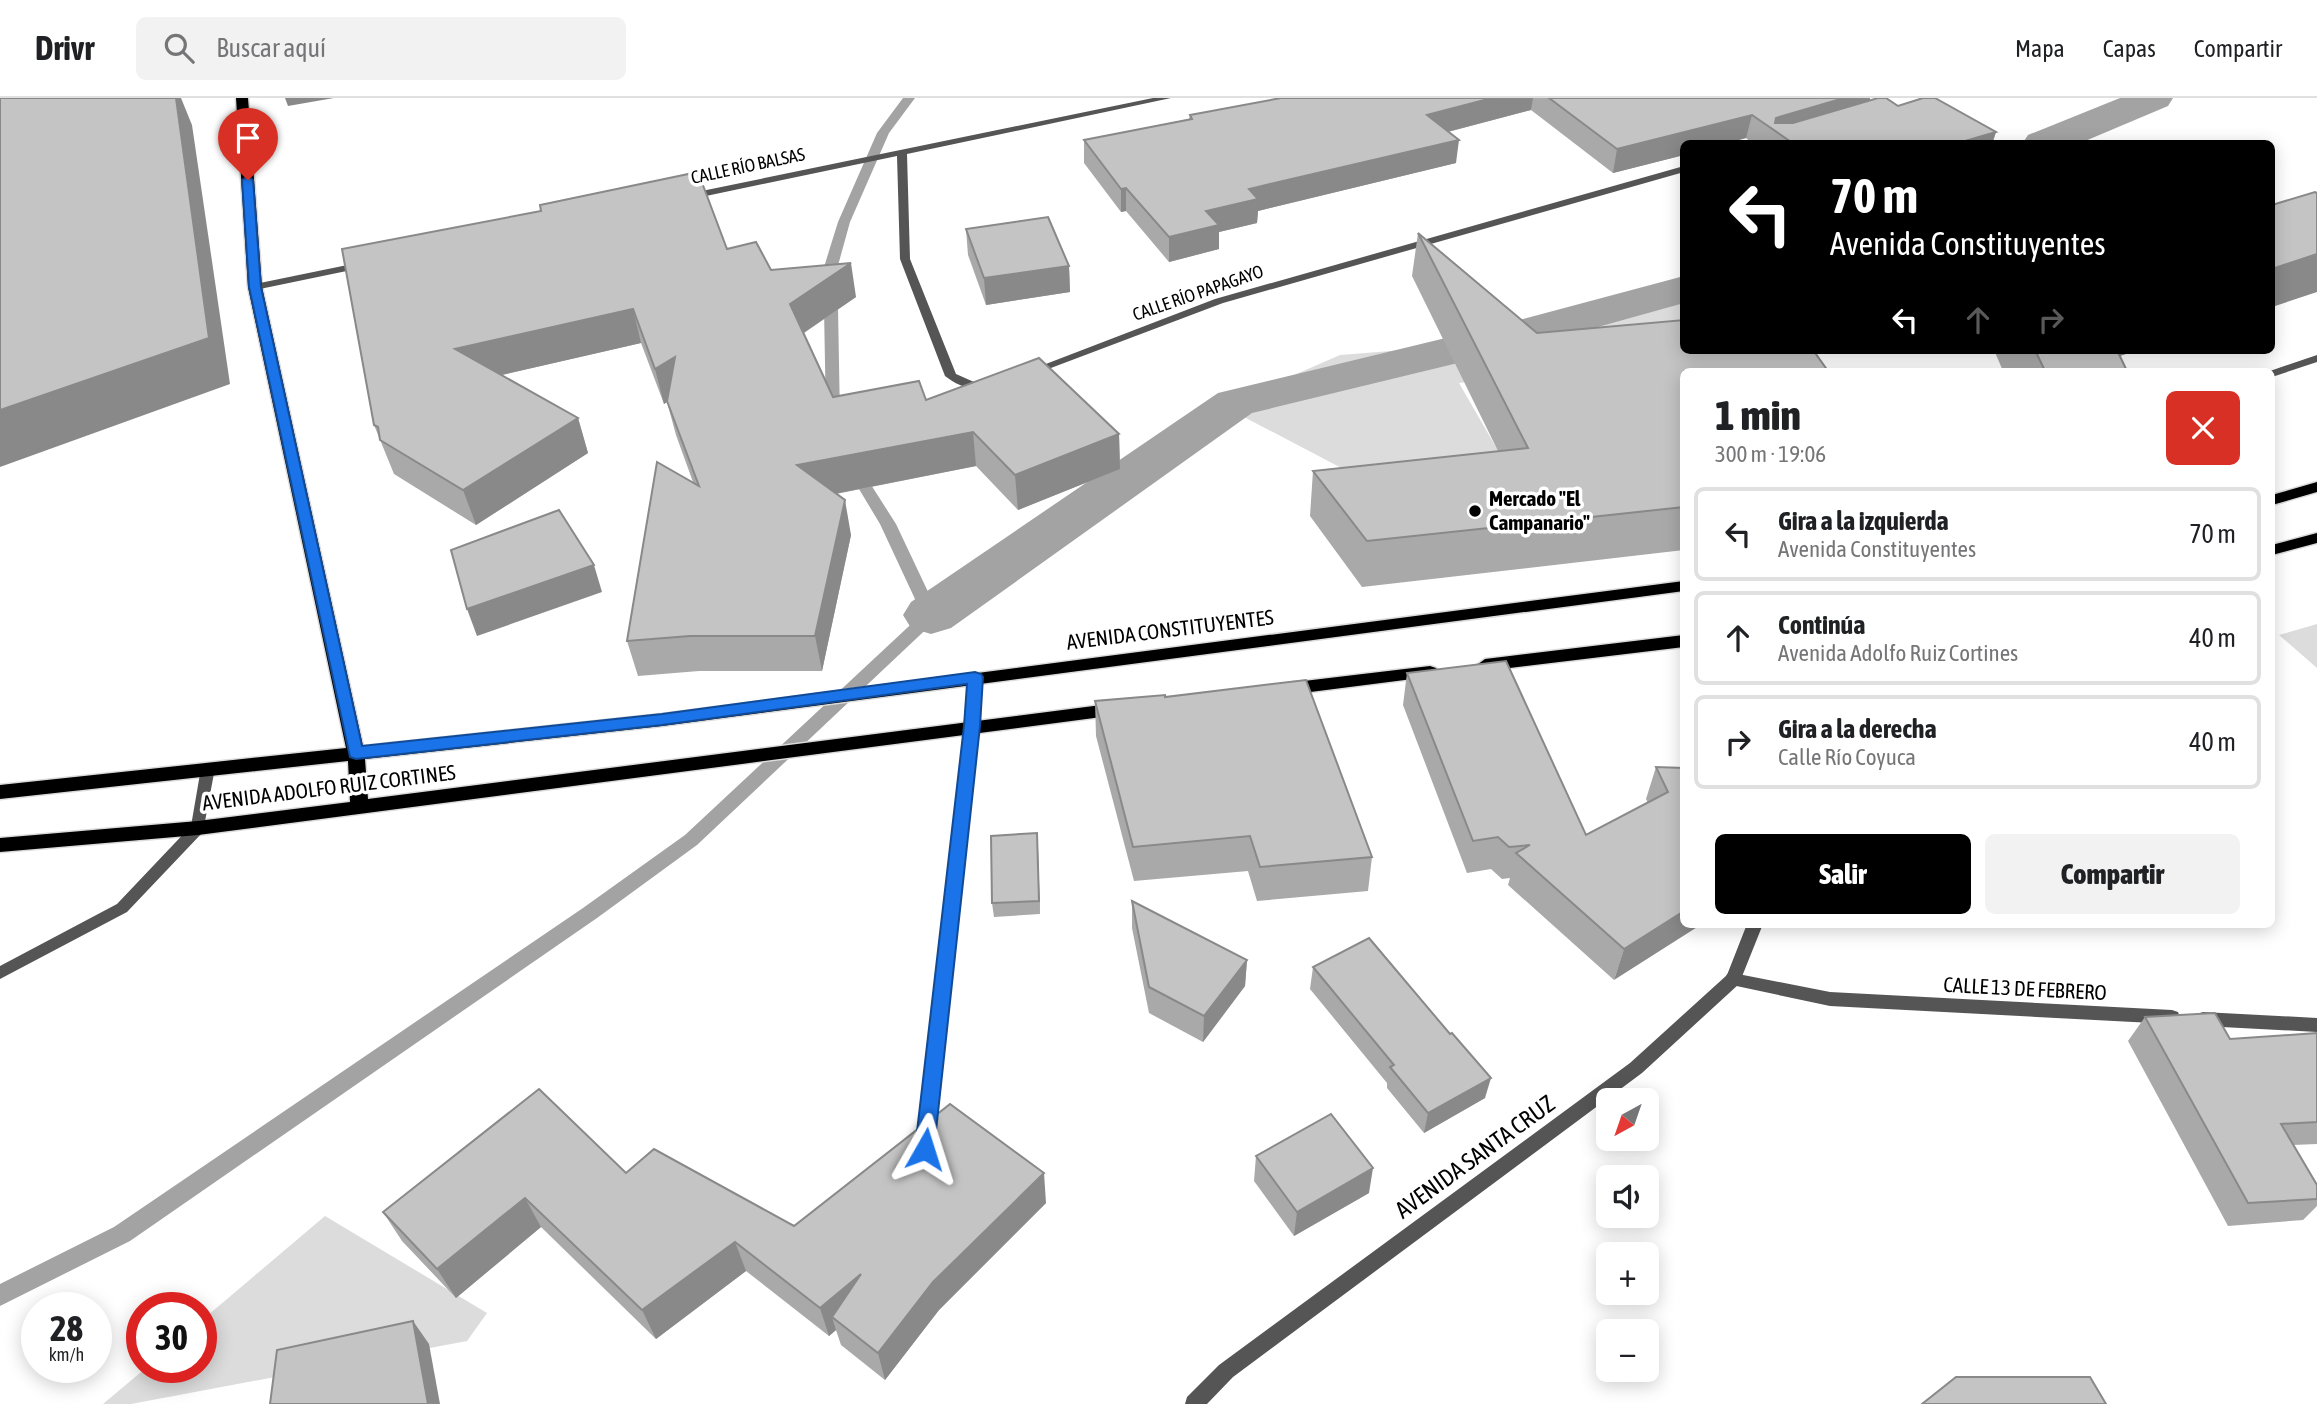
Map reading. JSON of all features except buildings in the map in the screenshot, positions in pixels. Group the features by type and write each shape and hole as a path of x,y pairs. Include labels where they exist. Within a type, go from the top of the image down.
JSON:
{"main road":[{"path":"243,98 255,287 356,753 359,806"},
{"path":"2275,499 2317,487"},
{"path":"2275,548 2317,538"},
{"name":"AVENIDA CONSTITUYENTES","path":"662,720 1680,587"},
{"path":"1273,690 1680,641"},
{"path":"972,726 1136,707"},
{"name":"AVENIDA ADOLFO RUIZ CORTINES","path":"0,792 662,720"},
{"name":"AVENIDA ADOLFO RUIZ CORTINES","path":"0,845 198,828 664,770 972,726"}],"street":[{"name":"CALLE RÍO BALSAS","path":"677,199 1166,98"},
{"path":"902,153 905,259 951,376 972,386 996,385"},
{"name":"CALLE RÍO PAPAGAYO","path":"1023,375 1219,301 1680,170"},
{"path":"255,287 378,262"},
{"path":"2275,373 2317,358"},
{"path":"925,1149 972,726 975,677"},
{"path":"0,973 122,908 198,828 208,768"},
{"name":"AVENIDA SANTA CRUZ","path":"1194,1404 1226,1371 1636,1068 1733,979 1753,928"},
{"name":"CALLE 13 DE FEBRERO","path":"1733,979 1830,999 2317,1025"}],"shaded area":[{"path":"1680,277 1680,354 1755,354 1459,383 1500,454 1349,472 1223,406 1340,355 1416,349 1575,314"},
{"path":"2317,624 2317,668 2279,635"},
{"path":"325,1216 487,1313 467,1341 131,1404 103,1404 128,1383 217,1383 217,1307"}],"waterway":[{"path":"833,419 831,308 827,280 844,222 883,133 909,98"},
{"path":"2052,140 2154,98"},
{"path":"931,615 1235,403 1528,332 1680,290"},
{"path":"0,1295 122,1234 590,913 691,840 931,615 888,524 854,469"}],"place":[{"name":"Mercado \"El Campanario\"","path":"1475,511"}],"route":[{"path":"248,180 255,287 356,753 662,720 975,677 972,726 925,1149"}]}
